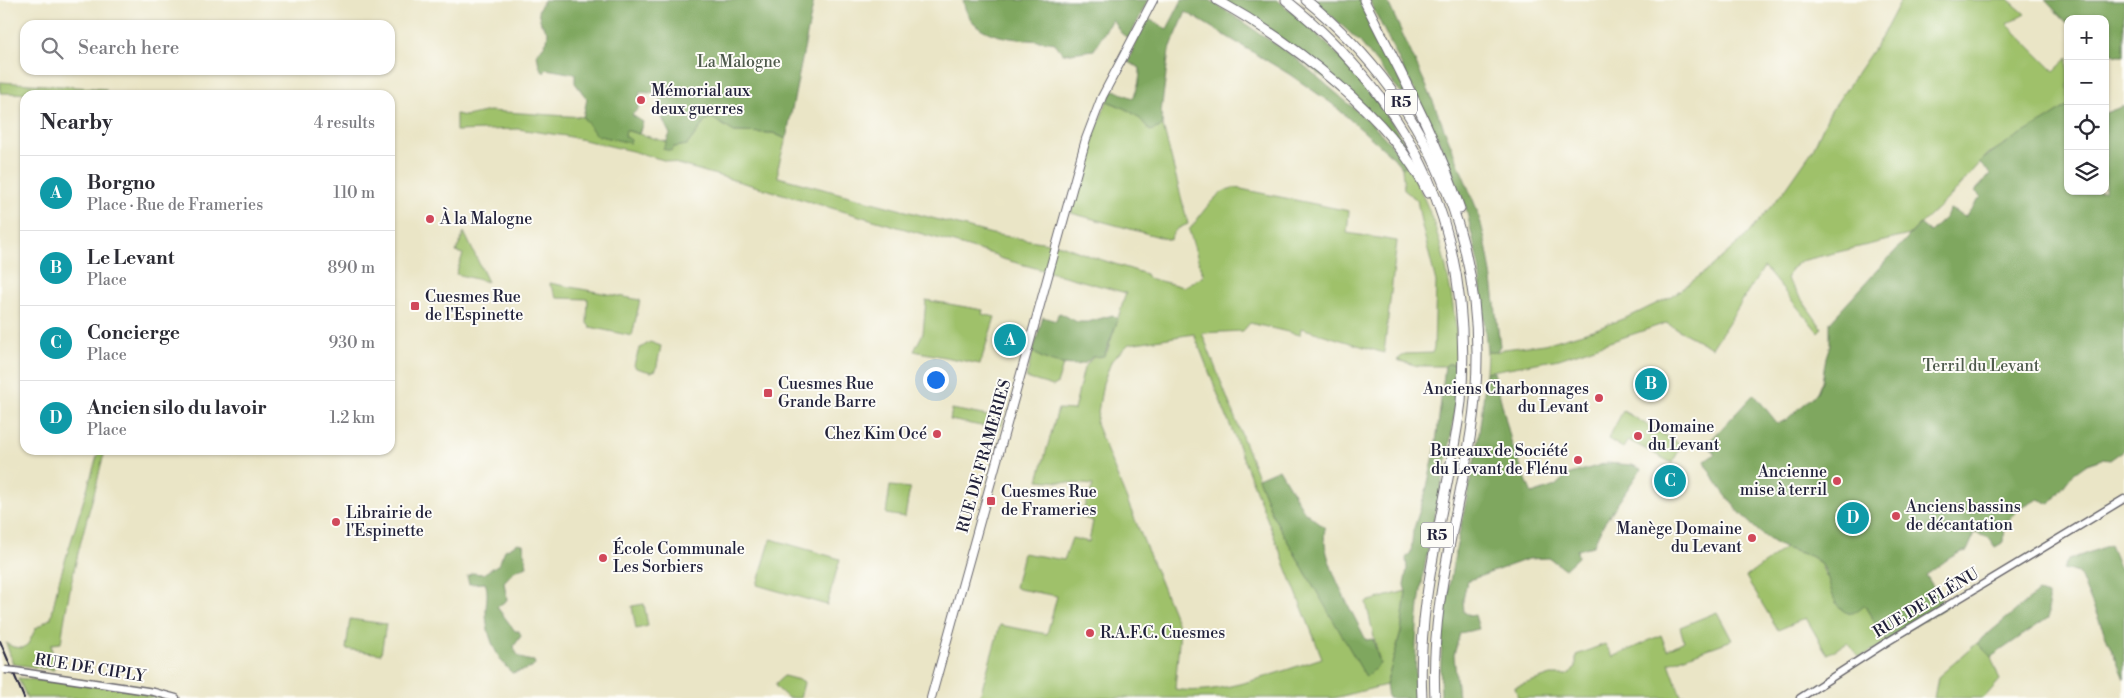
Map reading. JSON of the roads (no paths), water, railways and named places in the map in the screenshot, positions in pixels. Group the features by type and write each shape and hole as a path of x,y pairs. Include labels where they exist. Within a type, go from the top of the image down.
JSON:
{"highway":[{"path":"1217,0 1293,50 1371,116 1407,158 1433,204 1441,213"},
{"name":"R5","path":"1286,0 1336,44 1374,88 1396,118 1415,151 1441,213 1450,241 1459,285 1464,341 1464,373 1458,429 1426,597 1421,653 1422,698"},
{"name":"R5","path":"1306,0 1339,29 1365,56 1401,102 1416,127 1438,170 1460,228 1472,284 1478,342 1477,372 1471,431 1439,599 1434,654 1435,698"},
{"path":"1364,0 1448,173 1461,212 1460,228"}],"main road":[{"name":"RUE DE FRAMERIES","path":"931,698 1086,139 1102,97 1153,0"}],"street":[{"name":"RUE DE FLÉNU","path":"1800,698 2124,499"},
{"name":"RUE DE CIPLY","path":"2,669 154,692 176,698"}],"railway":[{"path":"0,641 24,698"}],"place":[{"name":"Mémorial aux deux guerres","path":"641,100"},
{"name":"À la Malogne","path":"430,219"},
{"name":"Cuesmes Rue de l'Espinette","path":"415,306"},
{"name":"Borgno","path":"1010,340"},
{"name":"Le Levant","path":"1651,384"},
{"name":"Cuesmes Rue Grande Barre","path":"768,393"},
{"name":"Anciens Charbonnages du Levant","path":"1599,398"},
{"name":"Chez Kim Océ","path":"937,434"},
{"name":"Domaine du Levant","path":"1638,436"},
{"name":"Bureaux de Société du Levant de Flénu","path":"1578,460"},
{"name":"Concierge","path":"1670,481"},
{"name":"Ancienne mise à terril","path":"1837,481"},
{"name":"Cuesmes Rue de Frameries","path":"991,501"},
{"name":"Anciens bassins de décantation","path":"1896,516"},
{"name":"Ancien silo du lavoir","path":"1853,518"},
{"name":"Librairie de l'Espinette","path":"336,522"},
{"name":"Manège Domaine du Levant","path":"1752,538"},
{"name":"École Communale Les Sorbiers","path":"603,558"},
{"name":"R.A.F.C. Cuesmes","path":"1090,633"}],"park label":[{"name":"La Malogne","path":"739,62"},
{"name":"Terril du Levant","path":"1981,366"}]}
